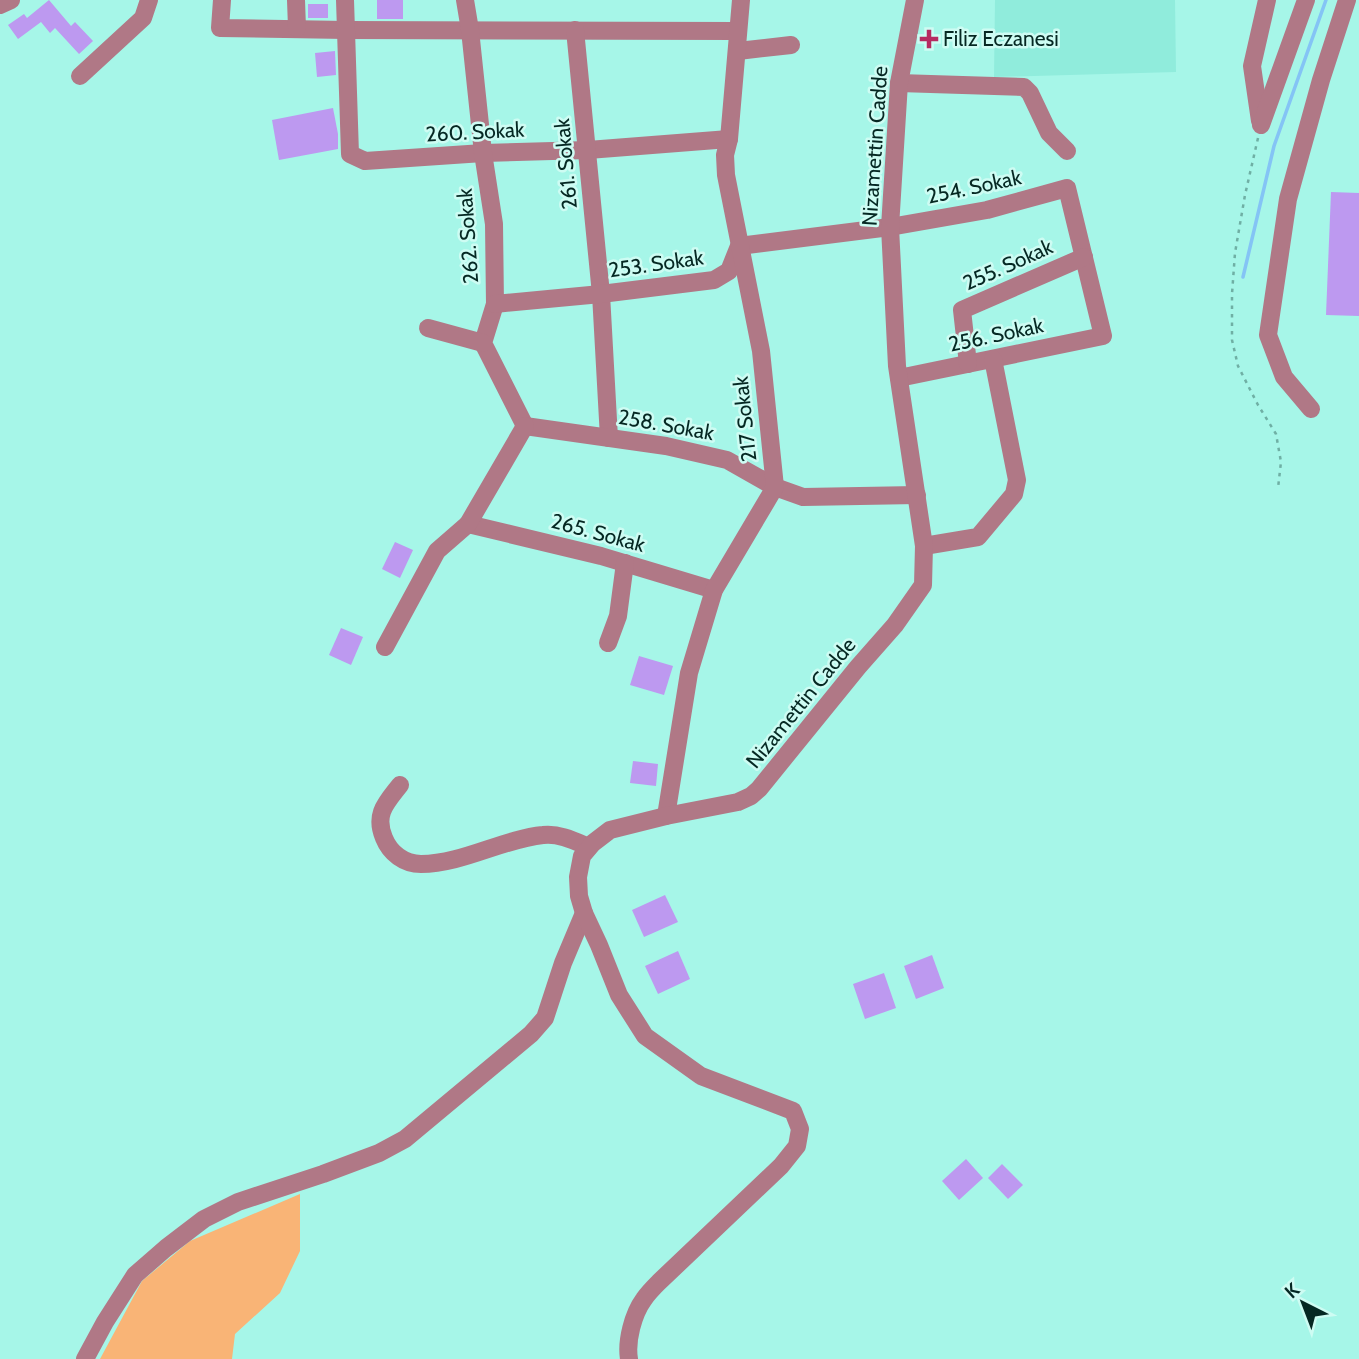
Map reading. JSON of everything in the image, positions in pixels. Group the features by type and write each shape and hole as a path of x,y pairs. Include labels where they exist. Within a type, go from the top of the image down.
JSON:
{"street":[{"path":"0,5 11,0"},
{"path":"80,76 142,18 149,0"},
{"path":"222,0 220,28 738,32"},
{"path":"296,0 296,28"},
{"path":"345,0 346,30"},
{"name":"262. Sokak","path":"465,0 494,224 495,304 482,343"},
{"name":"217 Sokak","path":"666,816 689,673 714,590 775,487 761,351 726,175 725,155 729,139 741,0"},
{"name":"Nizamettin Cadde","path":"589,847 610,830 738,802 751,796 895,625 923,585 924,546 899,378 890,227 899,83 915,0"},
{"path":"1261,125 1252,66 1267,0"},
{"path":"1261,125 1306,0"},
{"path":"1311,409 1284,377 1268,335 1294,176 1347,0"},
{"name":"260. Sokak","path":"346,30 350,154 365,161 483,153 588,150 729,139"},
{"name":"261. Sokak","path":"575,30 601,294 609,438"},
{"path":"737,51 791,45"},
{"path":"899,83 1024,87 1030,93 1049,134 1067,151"},
{"name":"254. Sokak","path":"890,227 987,210 1067,188 1084,257"},
{"path":"739,246 890,227"},
{"name":"253. Sokak","path":"495,304 714,280 729,271 739,246"},
{"name":"256. Sokak","path":"899,378 1103,336 1084,257"},
{"name":"255. Sokak","path":"968,364 962,310 1084,257"},
{"path":"385,647 436,551 468,524 525,426 482,343 428,328"},
{"path":"924,546 978,537 1014,494 1017,480 993,359"},
{"name":"258. Sokak","path":"525,426 666,446 727,460 775,487 803,497 917,495"},
{"name":"265. Sokak","path":"468,524 601,556 714,590"},
{"path":"608,643 618,616 625,563"},
{"path":"400,785 385,803 380,815 380,825 387,845 407,862 421,864 444,860 545,834 566,838 589,847 582,856 578,877 579,896 584,913 619,995 645,1036 701,1076 793,1111 800,1129 797,1146 781,1166 642,1300 634,1318 628,1349 629,1359"},
{"path":"85,1359 135,1275 204,1219 238,1202 379,1153 405,1139 531,1034 545,1018 563,963 584,913"}],"path":[{"path":"1261,125 1235,253 1232,340 1238,366 1276,434 1281,462 1278,488"}],"shaded area":[{"path":"995,0 1175,0 1176,72 994,77"},
{"path":"300,1194 300,1251 280,1293 235,1334 232,1359 100,1359 142,1281 190,1241"}],"building":[{"path":"49,0 71,26 75,22 93,41 79,54 55,28 50,33 41,22 18,39 8,25 24,14 27,18"},
{"path":"377,0 403,0 403,19 377,19"},
{"path":"308,4 328,4 328,18 308,18"},
{"path":"335,51 336,75 317,77 315,53"},
{"path":"333,108 338,149 279,160 272,120"},
{"path":"1331,192 1359,193 1359,316 1326,315"},
{"path":"395,542 413,550 400,578 382,569"},
{"path":"341,628 363,637 351,665 329,655"},
{"path":"639,656 673,666 664,695 630,685"},
{"path":"633,761 658,764 656,786 630,783"},
{"path":"665,895 678,922 644,937 632,910"},
{"path":"678,951 690,979 658,994 645,966"},
{"path":"932,955 944,988 916,999 904,966"},
{"path":"884,973 896,1008 865,1019 853,984"},
{"path":"966,1159 983,1178 959,1200 942,1181"},
{"path":"1002,1164 1023,1185 1008,1199 988,1178"}],"waterway":[{"path":"1243,277 1274,146 1326,0"}],"place":[{"name":"Filiz Eczanesi","path":"929,39"}]}
